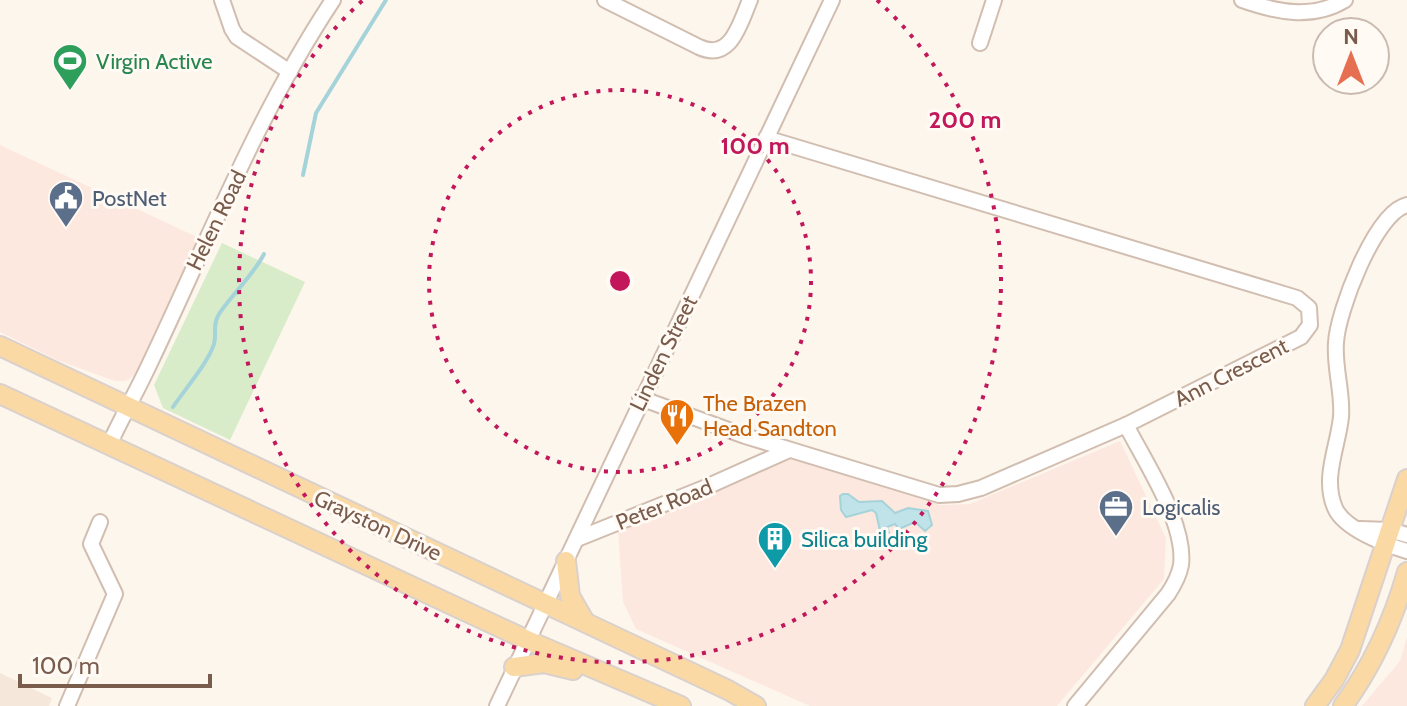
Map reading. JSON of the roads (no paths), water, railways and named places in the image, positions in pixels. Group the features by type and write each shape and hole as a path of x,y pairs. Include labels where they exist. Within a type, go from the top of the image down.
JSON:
{"main road":[{"name":"Grayston Drive","path":"0,346 728,690 756,706"},
{"name":"Grayston Drive","path":"0,394 527,640 676,704"},
{"path":"1315,706 1350,650 1394,536 1407,479"},
{"path":"566,561 570,596 588,625"},
{"path":"1343,706 1385,637 1407,572"},
{"path":"514,667 544,663 565,666 676,704"},
{"path":"728,690 764,706"}],"street":[{"path":"222,0 237,37 290,72"},
{"name":"Helen Road","path":"109,445 151,362 207,236 290,72 333,0"},
{"path":"605,0 713,52 720,51 731,41 750,0"},
{"name":"Linden Street","path":"497,706 640,398 832,0"},
{"path":"980,43 994,0"},
{"path":"1242,0 1284,13 1320,10 1345,0"},
{"name":"Ann Crescent","path":"640,398 789,450 939,495 958,494 981,488 1126,425 1301,337 1310,325 1310,312 1305,303 1282,293 766,138"},
{"path":"1407,205 1389,217 1361,263 1337,335 1341,417 1331,469 1331,495 1339,515 1359,529 1394,536 1407,551"},
{"path":"1075,706 1168,594 1181,566 1180,542 1170,512 1126,425"},
{"path":"745,436 753,455 750,466"},
{"name":"Peter Road","path":"577,539 789,450"},
{"path":"67,706 115,594 91,544 100,522"}],"water":[{"path":"843,494 859,502 882,501 895,513 908,508 928,511 932,525 925,531 915,522 899,529 895,524 887,527 889,533 880,531 876,513 872,510 846,517 841,510 840,496"}],"waterway":[{"path":"303,175 316,113 386,0"},
{"path":"173,407 211,351 219,314 264,254"}],"place":[{"name":"Virgin Active","path":"70,92"},
{"name":"PostNet","path":"66,229"},
{"name":"The Brazen Head Sandton","path":"677,447"},
{"name":"Logicalis","path":"1116,538"},
{"name":"Silica building","path":"775,570"}]}
